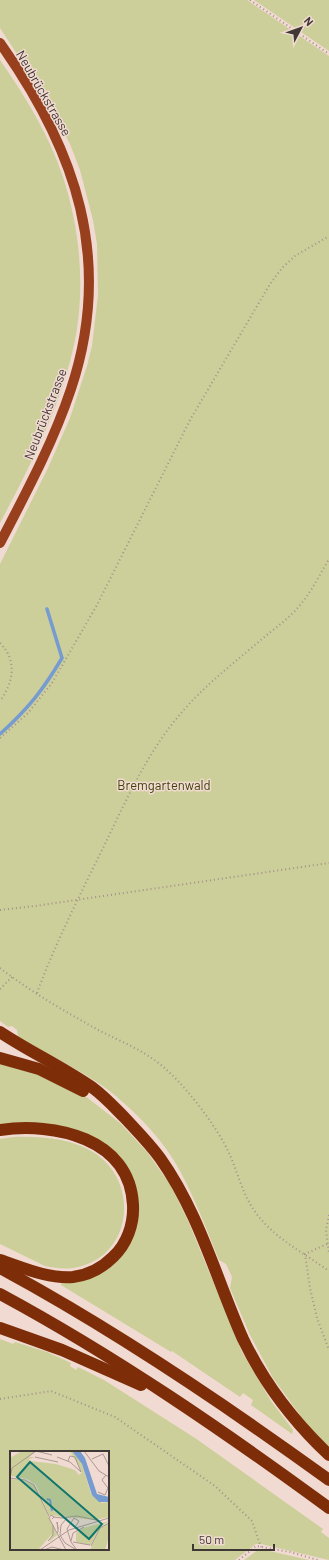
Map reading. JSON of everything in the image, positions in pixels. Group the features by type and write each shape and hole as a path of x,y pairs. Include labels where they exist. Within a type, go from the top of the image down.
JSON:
{"highway":[{"path":"0,1032 106,1098 147,1141 179,1187 203,1239 241,1333 256,1364 288,1411 329,1455"},
{"path":"0,1058 55,1076 87,1093 124,1118"},
{"path":"0,1130 21,1128 56,1130 72,1134 97,1145 107,1152 122,1169 131,1188 134,1209 129,1232 116,1254 107,1263 87,1274 74,1277 45,1275 0,1260"},
{"path":"0,1268 63,1303 133,1346 231,1410 329,1480"},
{"path":"0,1294 72,1335 175,1400 329,1508"},
{"path":"0,1328 62,1350 175,1400"}],"main road":[{"name":"Neubrückstrasse","path":"0,43 41,107 61,148 71,174 84,223 89,273 86,322 78,365 71,389 48,446 0,543"}],"path":[{"path":"250,0 329,54"},
{"path":"0,738 28,713 52,683 97,605 190,420 270,284 282,268 295,256 329,236"},
{"path":"37,993 43,976 78,899 133,788 166,731 194,698 216,676 282,622 300,605 313,587 329,559"},
{"path":"0,643 7,652 12,669 8,690 0,701"},
{"path":"0,910 329,863"},
{"path":"0,968 70,1014 141,1051 170,1073 204,1114 218,1134 228,1151 245,1194 255,1212 266,1226 279,1237 329,1271"},
{"path":"0,989 12,977"},
{"path":"329,1215 326,1230 329,1253"},
{"path":"305,1254 327,1244"},
{"path":"305,1254 310,1288 317,1318 329,1350"},
{"path":"0,1399 51,1391 116,1417 215,1486 252,1521 261,1547"},
{"path":"240,1560 256,1546 290,1552 318,1560"}],"green space":[{"name":"Bremgartenwald","path":"0,0 247,0 329,56 329,1448 308,1426 273,1378 250,1335 230,1288 232,1277 226,1264 219,1260 191,1192 166,1148 148,1126 128,1106 107,1089 74,1068 18,1037 17,1030 12,1026 8,1027 0,1021 0,564 48,468 70,418 92,346 98,295 97,244 93,220 80,170 70,144 45,97 0,28"},
{"path":"254,0 329,0 329,51"},
{"path":"0,60 36,116 51,146 63,177 74,217 77,239 80,303 74,345 61,391 33,458 0,523"},
{"path":"0,1063 38,1073 85,1096 120,1123 147,1152 171,1186 189,1223 242,1352 271,1401 293,1430 292,1434 251,1405 253,1400 243,1393 240,1397 172,1351 171,1352 61,1285 62,1282 102,1272 138,1208 104,1144 0,1126"},
{"path":"13,1137 34,1137 64,1141 84,1147 93,1152 108,1165 118,1181 123,1198 124,1216 119,1233 110,1248 96,1260 78,1267 66,1269 45,1266 0,1244 0,1139"},
{"path":"0,1339 13,1344 15,1342 47,1352 71,1363 70,1366 76,1370 78,1367 104,1380 195,1438 323,1529 321,1532 329,1538 329,1560 256,1544 235,1560 0,1560"},
{"path":"259,1549 265,1550 309,1560 244,1560"}],"waterway":[{"path":"0,734 34,699 62,658 47,609"}]}
